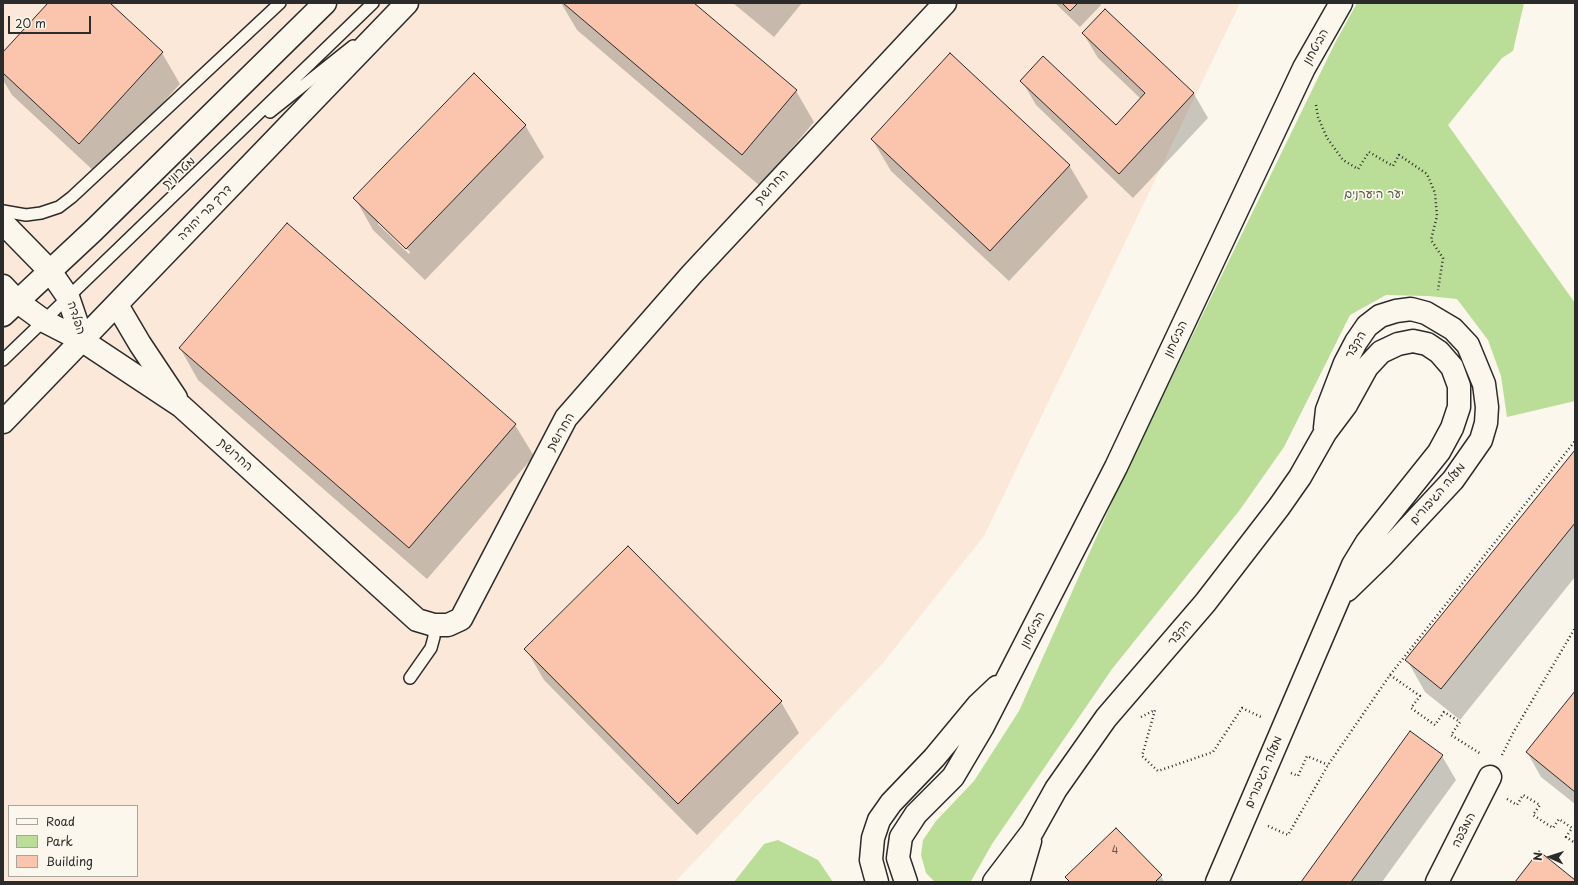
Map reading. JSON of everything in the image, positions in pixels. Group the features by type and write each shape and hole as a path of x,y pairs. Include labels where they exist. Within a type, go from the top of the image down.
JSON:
{"street":[{"path":"10,309 325,3"},
{"name":"דרך בר יהודה","path":"3,422 83,341 407,3"},
{"name":"החרושת","path":"83,341 182,406 417,620 434,625 448,625 461,619 566,418 692,274 945,3"},
{"name":"הביטחון","path":"906,882 901,874 898,858 901,837 916,814 953,777 982,728 1010,675 1116,467 1304,68 1341,3"},
{"name":"הפלדה","path":"3,223 50,271 68,297 83,341"},
{"name":"הפלדה","path":"3,286 10,309 44,321 83,341"},
{"name":"החרושת","path":"117,305 140,344 182,406"},
{"name":"הקצר","path":"1325,433 1327,410 1345,363 1356,342 1367,326 1380,316 1396,310 1411,309 1434,317"},
{"name":"מעלה הגיבורים","path":"1340,596 1383,555 1453,480 1481,440 1486,423 1486,407 1484,384 1478,368 1468,345 1453,329 1434,317"},
{"name":"הקצר","path":"994,882 1032,832 1056,789 1106,718 1205,603 1249,547 1300,477 1325,433 1346,405 1367,367 1381,352 1398,344 1413,341 1427,344"},
{"name":"מעלה הגיבורים","path":"1217,882 1353,565 1367,542 1439,452 1452,428 1458,407 1459,386 1452,366 1439,352 1427,344"},
{"name":"הביטחון","path":"877,882 871,860 873,838 879,820 891,803 934,758 978,705 1010,675"},
{"name":"המצפה","path":"1437,882 1490,778"},
{"name":"הקצר","path":"1018,882 1032,832"}],"lane":[{"path":"3,210 9,213 26,215 41,213 58,207 72,197 280,3"},
{"name":"מטרונית","path":"3,360 222,151 373,3"},
{"path":"222,151 407,3"},
{"path":"410,678 432,648 434,625"}],"path":[{"path":"1315,99 1318,117 1327,138 1343,160 1358,169 1369,152 1393,166 1399,155 1427,174 1435,193 1437,216 1431,240 1443,258 1434,317"},
{"path":"1288,835 1328,765 1390,675 1575,441"},
{"path":"1575,628 1512,733 1490,778 1505,786 1500,795 1517,805 1523,795 1540,805 1533,815 1553,828 1559,819 1572,828 1566,837 1575,843"},
{"path":"1390,675 1420,696 1411,708 1436,725 1444,712 1460,722 1452,735 1480,754"},
{"path":"1106,718 1121,728 1155,710 1142,756 1158,771 1213,752 1242,708 1284,727"},
{"path":"1268,762 1298,776 1307,756 1328,765"}],"shaded area":[{"path":"3,3 1240,3 984,536 882,664 675,882 3,882"}],"green space":[{"name":"יער היערנים","path":"1357,3 1524,3 1513,51 1502,58 1448,125 1575,303 1575,401 1507,417 1501,376 1488,340 1457,299 1428,296 1386,295 1350,315 1284,447 1239,511 1112,669 992,844 971,881 935,882 926,873 921,855 923,840 936,821 974,781 1019,711 1121,482 1335,43"},
{"path":"778,840 818,860 833,882 734,882 764,844"}],"building":[{"path":"48,3 110,3 163,52 79,144 3,73 3,52"},
{"path":"563,3 694,3 797,90 742,155"},
{"path":"1062,3 1078,3 1070,11"},
{"path":"1105,9 1194,93 1119,174 1020,81 1043,56 1116,125 1145,93 1082,33"},
{"path":"950,53 1070,165 990,251 871,139"},
{"path":"474,73 526,125 406,249 353,198"},
{"path":"287,223 516,424 409,548 179,348"},
{"path":"1575,450 1575,523 1441,689 1405,660"},
{"path":"628,546 782,701 678,804 524,649"},
{"path":"1575,691 1575,792 1526,752"},
{"path":"1410,731 1443,755 1351,882 1301,882"},
{"path":"1116,828 1162,875 1155,882 1070,882 1065,877"},
{"path":"1539,851 1575,880 1575,882 1515,882"}]}
